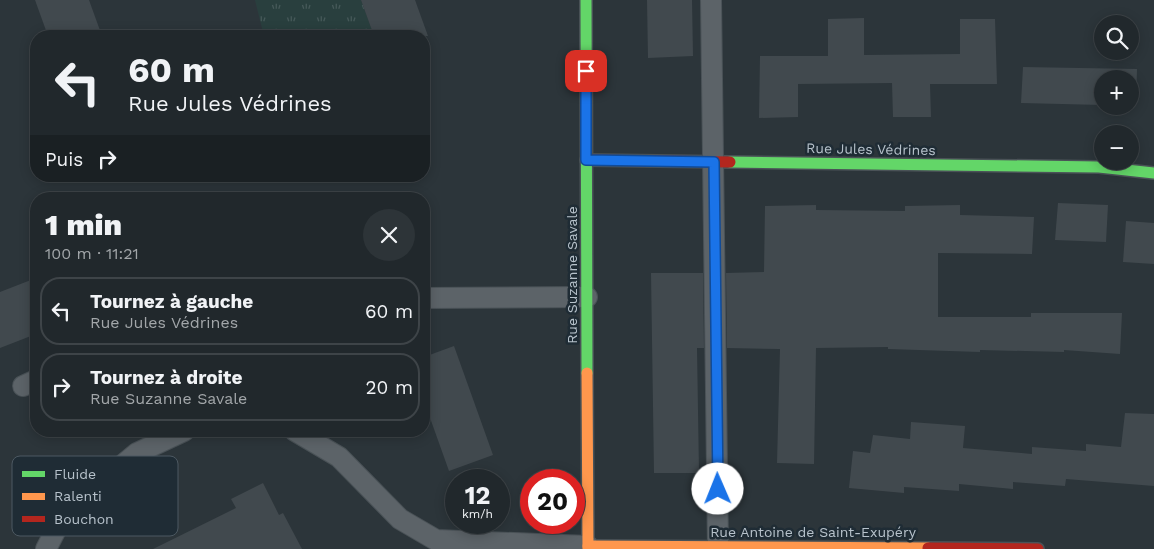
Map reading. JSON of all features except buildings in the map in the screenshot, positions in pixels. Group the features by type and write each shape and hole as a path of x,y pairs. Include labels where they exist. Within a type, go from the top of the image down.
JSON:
{"street":[{"name":"Rue Suzanne Savale","path":"586,0 588,547"},
{"name":"Rue Jules Védrines","path":"586,160 1099,168 1154,173"},
{"name":"Rue Antoine de Saint-Exupéry","path":"588,547 1038,549"}],"lane":[{"path":"711,0 718,548"},
{"path":"430,298 587,298"},
{"path":"133,456 171,437"},
{"path":"305,437 339,457 400,519 436,540 588,547"},
{"path":"46,549 53,536"}],"green space":[{"path":"255,0 361,0 372,30 262,30"}],"traffic: fast":[{"path":"586,0 587,373"},
{"path":"730,162 1099,167 1154,173"}],"traffic: slow":[{"path":"587,373 588,549"},
{"path":"588,546 928,548"}],"traffic: jam":[{"path":"586,160 730,162"},
{"path":"928,548 1038,549"}],"route":[{"path":"586,71 586,160 714,162 718,489"}]}
